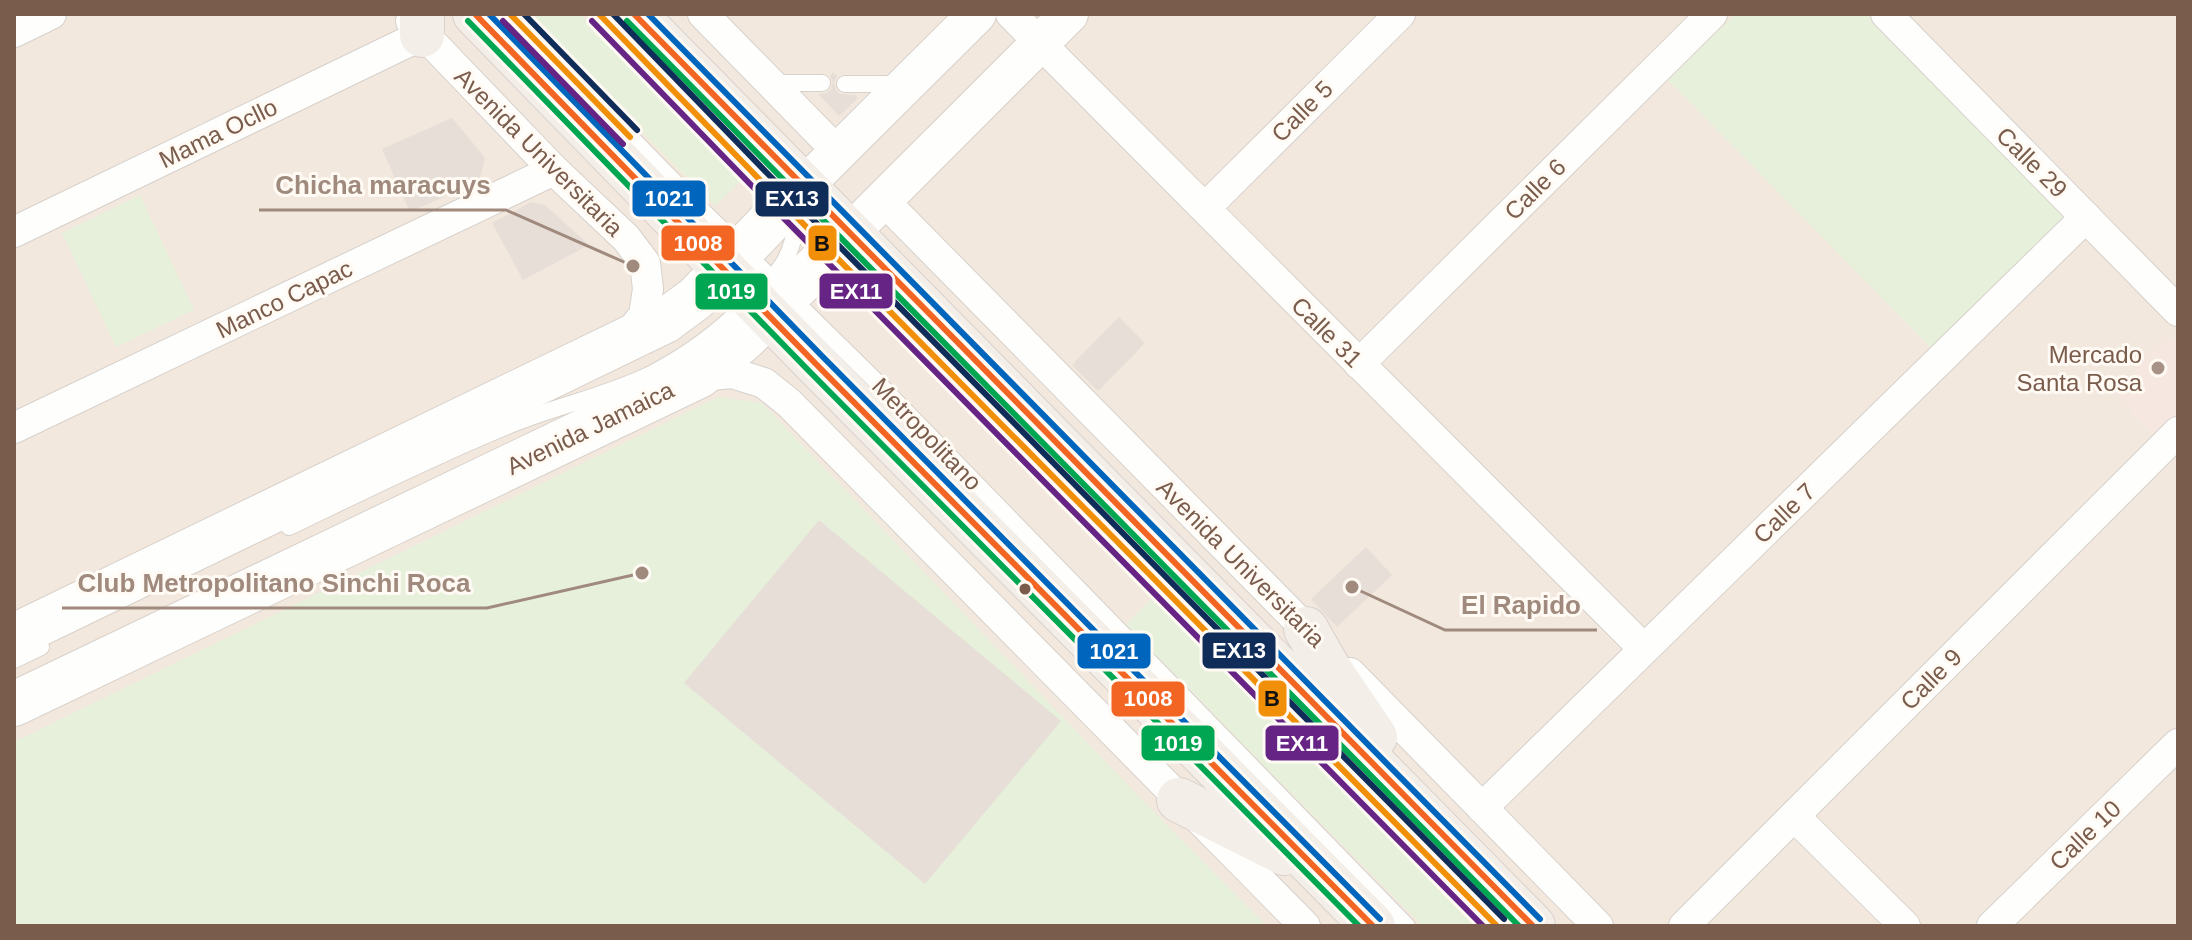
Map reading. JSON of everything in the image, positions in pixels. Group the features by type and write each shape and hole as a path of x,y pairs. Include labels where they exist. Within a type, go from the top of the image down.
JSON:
{"main road":[{"name":"Avenida Universitaria","path":"475,14 758,284 1373,926"},
{"name":"Avenida Universitaria","path":"634,14 795,203 841,242 1533,926"},
{"name":"Avenida Jamaica","path":"14,704 699,376 739,343 758,284 795,203"},
{"name":"Avenida Jamaica","path":"35,638 665,321 696,298 758,284 841,242"},
{"path":"1306,629 1420,811"},
{"path":"1179,800 1316,869"}],"street":[{"path":"14,32 51,14"},
{"path":"703,14 838,152"},
{"name":"Avenida Jamaica","path":"795,203 838,152 977,14"},
{"name":"Calle 31","path":"1011,14 1644,649"},
{"name":"Avenida Jamaica","path":"841,242 1069,14"},
{"name":"Calle 5","path":"1205,208 1400,14"},
{"name":"Calle 6","path":"1359,364 1712,14"},
{"name":"Calle 29","path":"1886,14 2178,311"},
{"name":"Avenida Universitaria","path":"416,21 554,170 626,238 645,263 648,289 644,315 622,343"},
{"name":"Mama Ocllo","path":"14,232 416,21"},
{"name":"Manco Capac","path":"14,428 554,170"},
{"name":"Avenida Universitaria","path":"883,200 1598,926"},
{"name":"Calle 7","path":"1482,808 2086,217"},
{"path":"699,376 732,373 764,383 789,403 1305,926"},
{"name":"Calle 9","path":"1684,926 2178,432"},
{"name":"Calle 10","path":"1992,926 2178,744"},
{"path":"1794,816 1905,926"}],"lane":[{"name":"Metropolitano","path":"510,14 758,284 881,386 1407,926"},
{"path":"599,14 795,203"},
{"path":"771,83 822,83"},
{"path":"845,84 906,85"},
{"path":"841,242 1497,926"},
{"path":"268,537 506,426 649,375 703,343 758,284"},
{"path":"14,660 35,638"}],"shaded area":[{"path":"14,14 2178,14 2178,926 14,926"},
{"name":"Mercado Santa Rosa","path":"2170,336 2178,344 2178,411 2154,435 2113,392"}],"green space":[{"path":"523,14 580,14 743,179 715,206"},
{"path":"1736,14 1868,14 2068,219 1934,351 1668,80"},
{"path":"140,195 194,310 116,347 62,233"},
{"path":"718,397 762,403 1267,926 14,926 14,742"},
{"path":"1155,595 1481,926 1423,926 1125,625"}],"building":[{"path":"833,72 837,76 834,83 836,90 858,98 839,116 818,94 831,89 833,82 830,76"},
{"path":"452,118 485,158 479,181 410,212 382,149"},
{"path":"531,202 545,205 589,245 523,280 492,223"},
{"path":"1119,317 1145,343 1098,391 1072,365"},
{"path":"819,520 1061,721 925,884 684,683"},
{"path":"1366,547 1392,575 1337,627 1311,599"}],"transit line":[{"name":"1008","path":"475,14 815,363 1373,926"},
{"name":"1021","path":"489,14 822,356 1380,919"},
{"name":"B","path":"510,14 630,137"},
{"name":"EX13","path":"524,14 637,130"},
{"name":"B","path":"599,14 1497,926"},
{"name":"EX13","path":"613,14 1504,919"},
{"name":"1008","path":"634,14 1533,926"},
{"name":"1021","path":"648,14 1540,919"},
{"name":"1019","path":"468,21 808,370 1359,926"},
{"name":"EX11","path":"503,21 623,144"},
{"name":"EX11","path":"592,21 1483,926"},
{"name":"1019","path":"627,21 1519,926"}],"place":[{"name":"Chicha maracuys","path":"633,266"},
{"name":"Mercado Santa Rosa","path":"2158,368"},
{"name":"Club Metropolitano Sinchi Roca","path":"642,573"},
{"name":"El Rapido","path":"1352,587"}]}
